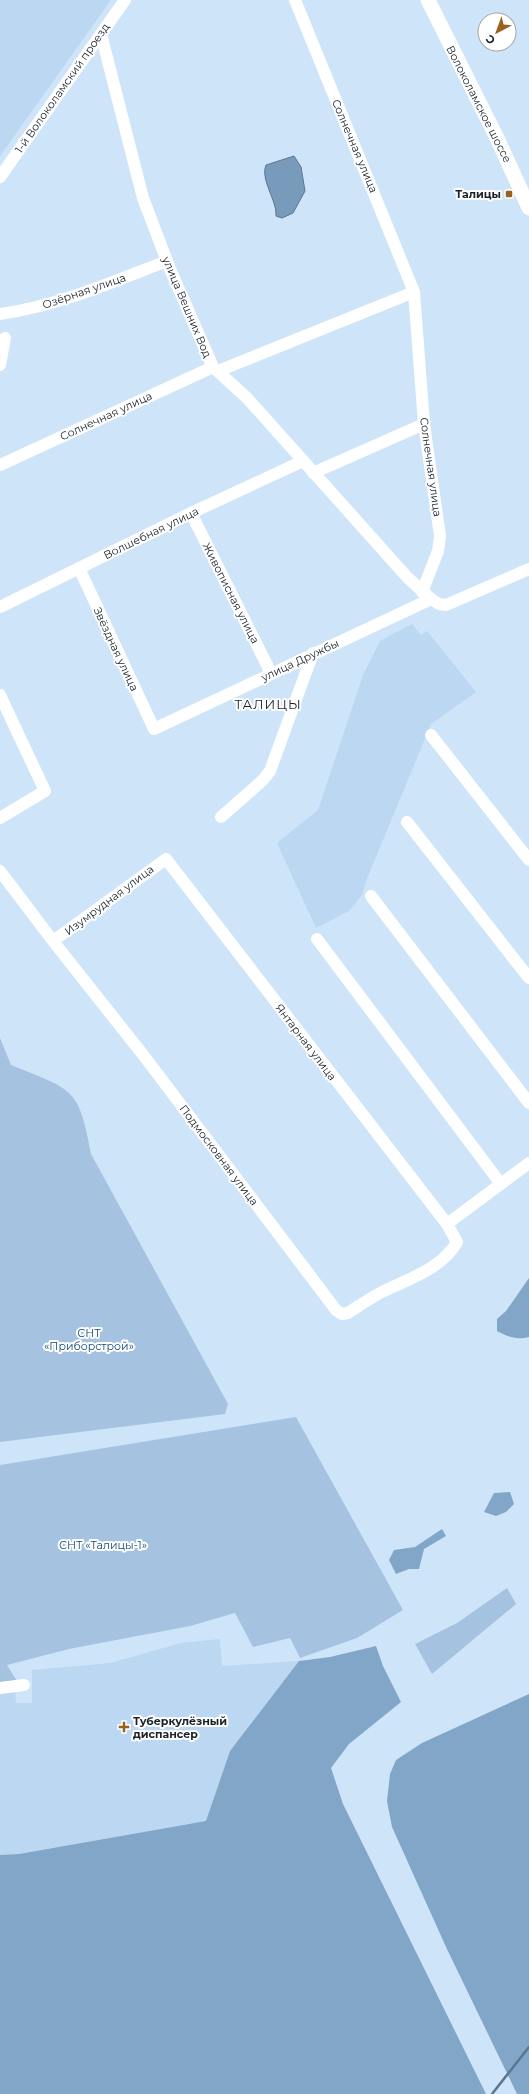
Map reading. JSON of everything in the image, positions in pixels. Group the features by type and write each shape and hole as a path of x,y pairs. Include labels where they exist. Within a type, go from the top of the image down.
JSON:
{"main road":[{"name":"Волоколамское шоссе","path":"428,0 497,138 528,205"},
{"name":"Волоколамское шоссе","path":"437,0 529,186"}],"street":[{"name":"1-й Волоколамский проезд","path":"0,177 125,0"},
{"name":"Солнечная улица","path":"295,0 414,292 424,424 440,536 438,551 426,595"},
{"name":"улица Вешних Вод","path":"100,34 143,198 167,261 215,369 247,398 426,595"},
{"name":"Озёрная улица","path":"0,314 30,310 83,294 167,261"},
{"name":"Солнечная улица","path":"0,465 215,369 414,292"},
{"path":"0,365 5,338"},
{"path":"313,472 424,424"},
{"name":"Волшебная улица","path":"0,607 191,513 303,461"},
{"name":"Живописная улица","path":"191,513 271,673"},
{"name":"Звёздная улица","path":"79,568 154,729"},
{"path":"426,595 439,604 446,605 529,569"},
{"name":"улица Дружбы","path":"154,729 313,653 426,595"},
{"path":"221,817 262,781 270,771 313,653"},
{"path":"0,695 45,791 0,818"},
{"path":"431,735 529,860"},
{"path":"407,822 529,978"},
{"name":"Изумрудная улица","path":"53,941 166,859"},
{"name":"Янтарная улица","path":"166,859 447,1224"},
{"name":"Подмосковная улица","path":"0,871 144,1056 336,1310 342,1314 348,1313 381,1293 405,1282 443,1260 452,1251 457,1242 447,1224"},
{"path":"371,896 529,1103"},
{"path":"317,939 501,1184"},
{"path":"447,1224 529,1163"},
{"path":"0,1688 24,1685"}],"shaded area":[{"path":"0,0 111,0 0,156"},
{"path":"294,156 301,167 305,191 293,213 282,218 276,216 276,210 265,177 266,165"},
{"path":"412,624 421,635 427,631 476,692 431,724 366,881 362,895 349,911 316,928 277,843 318,810 363,675 380,641"},
{"path":"529,1278 529,1337 513,1337 497,1331 497,1319 506,1311"},
{"path":"510,1492 514,1504 506,1512 496,1516 484,1512 494,1493"},
{"path":"442,1529 446,1536 424,1549 419,1569 409,1569 396,1574 389,1560 394,1550 415,1547"},
{"name":"Туберкулёзный диспансер","path":"220,1639 222,1666 299,1661 230,1751 206,1821 19,1854 0,1855 0,1692 15,1691 16,1703 32,1703 32,1670 111,1663 181,1643"},
{"path":"376,1646 383,1666 401,1702 349,1744 331,1768 343,1804 486,2094 0,2094 0,1855 19,1854 206,1821 230,1751 299,1661 330,1657"},
{"path":"529,1694 529,2094 517,2094 446,1947 392,1827 387,1801 390,1774 396,1760 422,1743"}],"green space":[{"name":"СНТ «Приборстрой»","path":"0,1038 11,1065 60,1086 69,1093 76,1103 82,1115 87,1132 91,1154 228,1404 225,1414 0,1442"},
{"name":"СНТ «Талицы-1»","path":"296,1417 403,1610 357,1638 300,1658 290,1638 253,1647 235,1613 190,1626 69,1649 7,1665 17,1681 0,1682 0,1465"},
{"path":"507,1588 516,1604 432,1674 415,1644 457,1623"}],"waterway":[{"path":"492,2094 529,2047"}],"place":[{"name":"Талицы","path":"509,194"},
{"name":"Туберкулёзный диспансер","path":"124,1727"}],"district":[{"name":"ТАЛИЦЫ","path":"268,704"}]}
